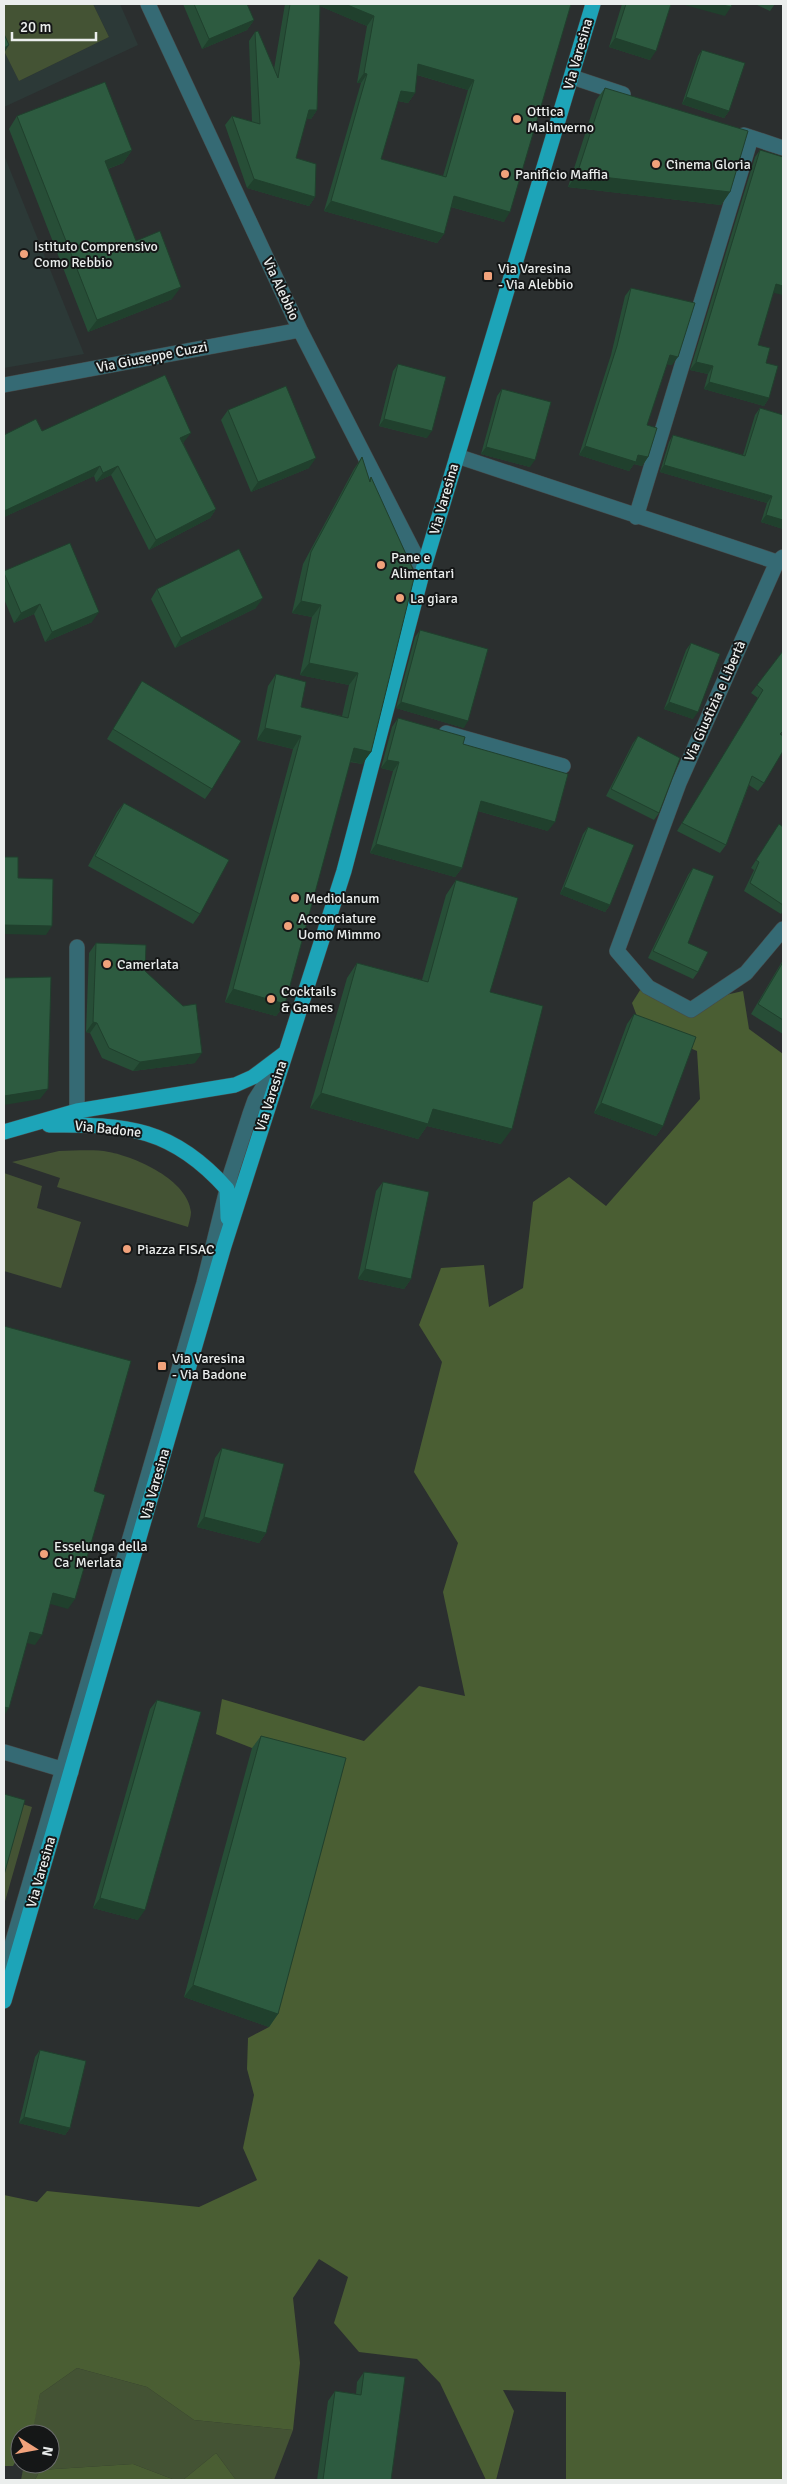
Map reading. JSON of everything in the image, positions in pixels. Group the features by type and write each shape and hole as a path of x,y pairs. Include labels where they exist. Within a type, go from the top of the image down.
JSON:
{"main road":[{"name":"Via Varesina","path":"4,2001 67,1770 224,1246 344,871 423,570 593,4"},
{"name":"Via Badone","path":"4,1132 77,1111 235,1085 253,1077 285,1054"},
{"name":"Via Badone","path":"32,1125 85,1124 124,1128 154,1134 185,1150 210,1170 227,1189"},
{"path":"224,1246 228,1213 227,1189"}],"street":[{"name":"Via Alebbio","path":"148,4 300,330 423,570"},
{"path":"572,77 638,99"},
{"path":"732,132 783,148"},
{"path":"636,517 751,138"},
{"name":"Via Giuseppe Cuzzi","path":"4,385 300,330"},
{"name":"Via Giustizia e Libertà","path":"457,456 636,517 780,559 678,783 617,952 648,988 691,1010 746,973 783,929"},
{"path":"385,715 402,720"},
{"path":"434,730 563,766"},
{"name":"Via Badone","path":"77,947 77,1111"},
{"name":"Via Varesina","path":"4,1972 67,1770 204,1283 227,1189 255,1100 285,1054"},
{"path":"4,1752 67,1770"}],"shaded area":[{"path":"93,4 120,4 138,45 4,107 4,51 19,81 109,37"},
{"name":"Istituto Comprensivo Como Rebbio","path":"4,155 84,354 4,368"}],"green space":[{"path":"4,4 93,4 109,37 19,81 4,51"},
{"path":"642,987 691,1003 743,991 749,1029 783,1054 783,2480 566,2480 566,2392 503,2390 514,2411 496,2480 486,2480 440,2383 417,2359 359,2352 334,2323 348,2277 319,2259 293,2298 300,2363 293,2430 194,2420 147,2387 77,2368 40,2394 34,2424 10,2424 10,2466 4,2466 4,2195 37,2202 47,2191 199,2207 257,2180 243,2148 254,2095 247,2069 248,2038 269,2027 252,1748 216,1734 222,1699 364,1741 419,1686 465,1696 443,1592 458,1543 414,1472 442,1362 419,1325 441,1268 484,1265 489,1307 523,1288 533,1202 569,1177 606,1206 700,1099 697,1051 641,1027 632,1003"},
{"path":"90,1150 109,1152 133,1159 159,1172 171,1180 188,1200 191,1212 188,1227 57,1187 60,1178 12,1162 59,1151"},
{"path":"4,1173 42,1186 37,1208 81,1222 61,1288 4,1271"},
{"path":"19,1803 32,1807 4,1905 4,1857"},
{"path":"77,2368 147,2387 194,2420 293,2430 274,2480 236,2480 216,2453 183,2480 175,2480 133,2464 60,2469 60,2424 33,2424 40,2394"},
{"path":"216,2453 236,2480 183,2480"},
{"path":"133,2464 175,2480 35,2480 38,2474 60,2474 60,2469"},
{"path":"22,2474 38,2474 35,2480 21,2480"}],"building":[{"path":"194,4 247,4 254,20 209,39"},
{"path":"290,4 320,4 317,110 309,110 296,158 316,164 315,197 254,179 232,116 260,124 255,32 258,31 278,78"},
{"path":"345,4 571,4 510,212 454,196 444,234 331,201 367,74 364,73 374,16","holes":["418,64 474,80 446,177 381,159 401,91 415,93"]},
{"path":"626,4 671,4 656,51 615,38"},
{"path":"719,4 732,4 731,7"},
{"path":"4,34 9,45 4,48"},
{"path":"702,50 745,63 729,111 686,97"},
{"path":"105,82 132,150 105,161 136,241 160,231 181,287 97,320 17,116"},
{"name":"Cinema Gloria","path":"605,88 748,131 730,192 577,174"},
{"path":"760,150 783,157 783,286 776,284 758,345 770,348 766,363 778,366 769,398 709,382 713,366 696,362"},
{"path":"631,288 695,303 678,357 670,355 647,425 657,428 648,457 638,455 636,462 585,446 617,346"},
{"path":"398,364 446,377 432,431 384,419"},
{"path":"165,375 191,433 180,438 216,509 156,540 118,466 103,473 100,466 4,511 4,435 36,419 42,431"},
{"path":"286,386 316,458 258,482 228,410"},
{"path":"502,389 551,402 535,460 486,447"},
{"path":"760,408 783,415 783,520 766,515 772,496 664,465 673,435 745,456"},
{"path":"362,457 370,482 371,477 415,574 371,752 354,748 285,1004 233,989 301,736 265,728 276,674 306,682 301,707 348,718 358,673 309,663 321,605 301,601 311,552"},
{"path":"70,543 99,612 52,632 40,604 21,613 4,571"},
{"path":"239,549 263,598 181,638 157,589"},
{"path":"420,630 488,649 468,721 401,702"},
{"path":"691,643 720,654 698,712 669,702"},
{"path":"783,651 783,731 780,734 783,736 783,751 764,783 752,776 726,845 682,823 763,690 757,685"},
{"path":"142,681 241,741 212,789 113,729"},
{"path":"398,718 465,737 463,744 568,774 555,822 481,801 462,868 376,844 399,762 387,760"},
{"path":"638,736 680,758 659,813 611,789"},
{"path":"124,803 229,860 200,914 95,856"},
{"path":"779,824 783,827 783,905 750,883 759,862 756,860"},
{"path":"588,827 634,845 610,905 564,887"},
{"path":"4,857 18,857 18,878 53,879 52,926 4,925"},
{"path":"693,868 714,876 688,943 708,952 698,972 653,951"},
{"path":"456,880 518,898 490,992 543,1006 512,1129 433,1109 428,1124 321,1093 357,963 428,982"},
{"path":"96,943 146,945 145,971 183,1006 196,1004 202,1053 140,1062 109,1048 97,1023 93,1022"},
{"path":"783,962 783,1020 758,1004"},
{"path":"51,977 48,1089 4,1096 4,978"},
{"path":"634,1014 696,1037 663,1126 601,1103"},
{"path":"383,1182 429,1192 411,1279 365,1269"},
{"name":"Esselunga della Ca' Merlata","path":"4,1326 131,1361 94,1491 105,1495 75,1599 53,1593 42,1635 30,1632 9,1708 4,1707"},
{"path":"222,1448 284,1464 266,1533 204,1517"},
{"path":"157,1700 201,1712 145,1910 100,1898"},
{"path":"261,1736 346,1758 278,2014 193,1985"},
{"path":"4,1794 25,1800 4,1875"},
{"path":"40,2050 86,2061 70,2128 24,2117"},
{"path":"364,2372 405,2377 391,2480 323,2480 335,2391 361,2395"}],"place":[{"name":"Ottica Malinverno","path":"517,119"},
{"name":"Cinema Gloria","path":"656,164"},
{"name":"Panificio Maffia","path":"505,174"},
{"name":"Istituto Comprensivo Como Rebbio","path":"24,254"},
{"name":"Via Varesina - Via Alebbio","path":"488,276"},
{"name":"Pane e Alimentari","path":"381,565"},
{"name":"La giara","path":"400,598"},
{"name":"Mediolanum","path":"295,898"},
{"name":"Acconciature Uomo Mimmo","path":"288,926"},
{"name":"Camerlata","path":"107,964"},
{"name":"Cocktails & Games","path":"271,999"},
{"name":"Piazza FISAC","path":"127,1249"},
{"name":"Via Varesina - Via Badone","path":"162,1366"},
{"name":"Esselunga della Ca' Merlata","path":"44,1554"}]}
